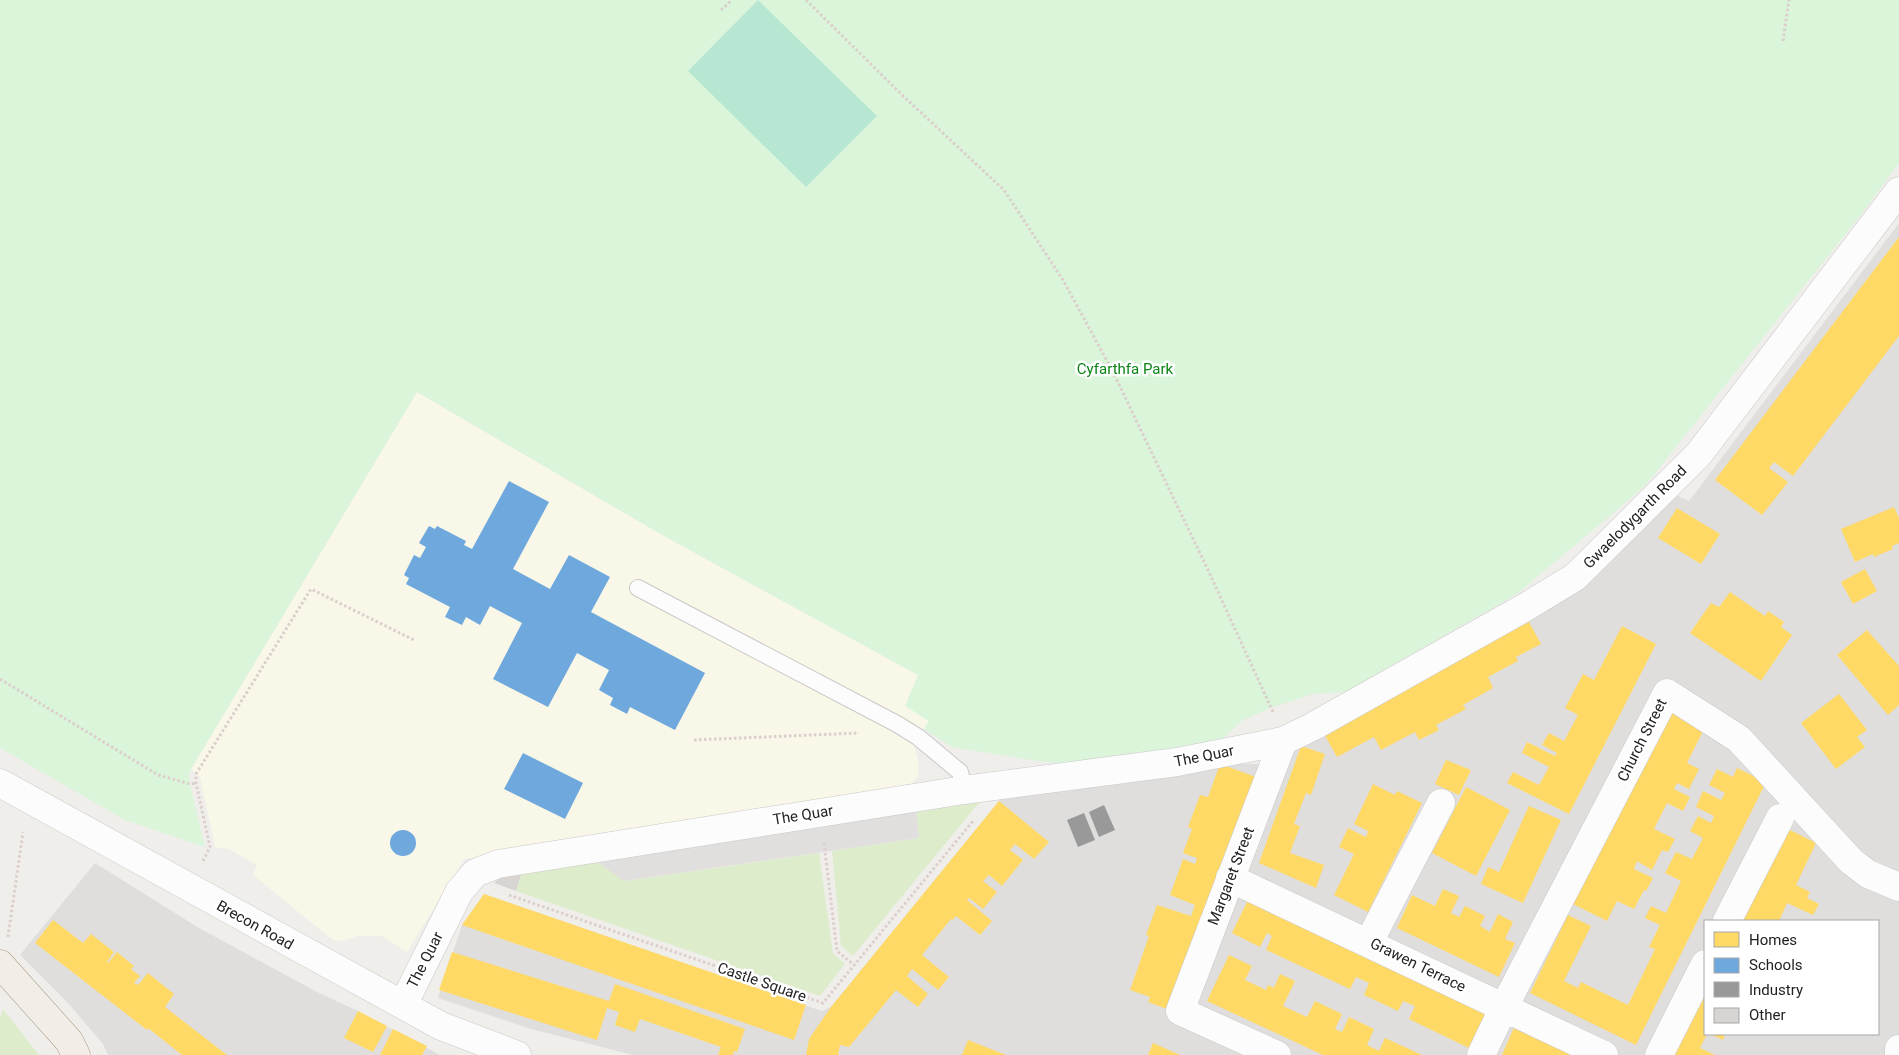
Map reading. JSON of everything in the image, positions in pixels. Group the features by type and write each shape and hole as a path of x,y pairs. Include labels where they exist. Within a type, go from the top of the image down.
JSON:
{"main road":[{"path":"3,953 69,1041 76,1055"}],"street":[{"name":"Gwaelodygarth Road","path":"1283,741 1312,727 1499,622 1575,577 1698,455 1899,191"},
{"name":"Church Street","path":"1504,1006 1667,693 1739,738 1851,861 1868,874 1899,886"},
{"name":"The Quar","path":"403,1006 459,892 474,873 498,864 820,812 1177,762 1283,741"},
{"name":"Margaret Street","path":"1276,1055 1180,1011 1283,741"},
{"name":"Brecon Road","path":"0,784 441,1026 517,1055"},
{"path":"1370,942 1441,803"},
{"path":"1728,920 1780,818"},
{"name":"Grawen Terrace","path":"1230,878 1370,942 1604,1055"},
{"path":"1659,1055 1704,966"},
{"path":"1481,1055 1504,1006"},
{"path":"1899,1049 1899,1055"}],"lane":[{"path":"638,588 897,724 918,737 960,772 976,789"}],"path":[{"path":"721,10 732,0"},
{"path":"806,0 901,94 1004,190 1063,280 1113,372 1208,570 1271,708 1283,741"},
{"path":"1783,41 1789,0"},
{"path":"189,889 210,847 196,783 196,774 311,589 414,640"},
{"path":"0,680 158,775 190,784 196,783"},
{"path":"694,740 886,732 897,724"},
{"name":"Castle Square","path":"468,881 823,1003 989,802 976,789"},
{"path":"3,953 26,814 34,803"},
{"path":"820,812 837,951 854,965"}],"shaded area":[{"path":"1899,223 1899,1055 633,1055 531,1029 438,998 462,925 484,894 822,1011 831,1007 999,801 998,797 1216,763 1263,764 1676,495 1689,501"},
{"path":"417,392 664,536 918,675 930,721 914,745 918,759 918,775 907,790 464,859 407,952 382,936 357,936 344,941 333,940 253,875 257,865 229,849 215,847 200,777 191,769"},
{"path":"916,809 919,838 624,881 589,856"},
{"path":"95,863 199,928 317,992 358,1011 440,1055 108,1055 103,1044 68,1003 20,955"}],"green space":[{"name":"Cyfarthfa Park","path":"0,0 1899,0 1899,163 1863,212 1645,486 1517,594 1345,692 1312,694 1271,708 1243,720 1221,740 1069,764 952,747 924,729 929,721 905,706 918,675 664,536 417,392 191,769 189,775 190,784 205,847 125,820 0,748"},
{"path":"758,0 877,116 806,187 688,71"},
{"path":"982,799 853,956 841,946 832,851 919,838 916,809"},
{"path":"819,853 833,953 845,964 820,996 516,891 523,869 589,856 625,881"},
{"path":"3,1009 39,1055 0,1055 0,1018"}],"building: Homes":[{"path":"1899,237 1899,336 1793,476 1774,462 1769,468 1788,482 1762,515 1715,480"},
{"path":"1894,507 1899,518 1899,543 1892,546 1893,549 1874,557 1873,554 1855,562 1841,529"},
{"path":"1677,508 1720,534 1701,564 1658,538"},
{"path":"1865,569 1877,591 1853,604 1841,582"},
{"path":"1730,592 1765,616 1768,611 1784,622 1781,627 1792,635 1761,681 1690,633 1711,603 1719,607"},
{"path":"1529,622 1541,644 1516,657 1518,661 1488,677 1493,688 1463,705 1466,709 1436,725 1439,730 1419,740 1415,732 1381,750 1374,737 1337,757 1323,732"},
{"path":"1622,626 1656,644 1569,814 1507,783 1513,772 1539,785 1549,767 1522,753 1527,742 1555,756 1557,753 1542,745 1549,733 1564,741 1578,715 1565,708 1583,674 1594,680"},
{"path":"1867,630 1899,666 1899,705 1888,715 1837,655"},
{"path":"1839,694 1867,730 1857,737 1865,747 1836,769 1801,723"},
{"path":"1673,707 1707,723 1687,763 1699,769 1689,789 1677,783 1674,789 1690,797 1683,811 1667,803 1654,829 1675,839 1668,852 1662,850 1652,870 1637,861 1634,869 1653,878 1646,891 1644,890 1634,909 1617,901 1607,921 1573,904"},
{"path":"1301,746 1325,754 1311,795 1306,793 1294,824 1300,826 1290,853 1324,865 1316,888 1259,863"},
{"path":"1446,760 1471,770 1459,795 1435,784"},
{"path":"1220,764 1259,778 1175,1012 1148,1002 1150,997 1130,990 1149,936 1146,935 1157,905 1191,916 1195,905 1170,895 1183,859 1195,864 1197,858 1183,853 1192,829 1188,827 1200,795 1208,797"},
{"path":"1737,768 1766,782 1636,1045 1530,993 1568,915 1591,926 1564,981 1578,988 1581,982 1628,1005 1655,949 1649,947 1660,925 1645,918 1651,906 1666,913 1681,881 1665,873 1676,852 1692,859 1703,838 1690,831 1698,816 1711,823 1714,816 1696,807 1703,791 1721,800 1725,793 1709,785 1717,769 1733,777"},
{"path":"1373,784 1395,795 1397,791 1422,803 1368,912 1334,895 1354,854 1339,847 1348,828 1366,837 1368,831 1354,824"},
{"path":"1466,787 1510,810 1476,876 1432,853"},
{"path":"999,801 1049,842 1034,859 1015,844 1010,850 1023,860 1002,886 989,875 983,881 997,892 983,909 969,898 967,900 992,921 980,935 956,916 953,920 951,919 922,955 949,977 938,990 912,969 907,976 928,994 918,1007 896,990 849,1047 840,1045 838,1055 806,1055 809,1039 831,1007"},
{"path":"1529,806 1561,820 1523,903 1481,884 1488,867 1499,872"},
{"path":"1782,826 1816,843 1796,885 1810,892 1807,898 1819,904 1813,915 1787,903 1779,920 1737,920"},
{"path":"1443,889 1459,896 1451,913 1459,917 1465,906 1485,916 1480,926 1490,932 1498,914 1513,922 1505,939 1515,943 1499,977 1397,928 1412,895 1435,906"},
{"path":"484,894 806,1005 794,1040 462,925"},
{"path":"1249,898 1489,1010 1471,1049 1409,1019 1415,1006 1403,1001 1398,1011 1364,995 1369,983 1356,977 1350,989 1266,950 1272,936 1267,933 1260,947 1232,933"},
{"path":"53,920 83,943 91,934 114,952 108,963 117,952 134,966 131,969 140,976 134,983 138,985 148,973 174,994 165,1007 227,1055 182,1055 148,1028 147,1030 35,943"},
{"path":"452,952 609,1001 615,984 745,1029 737,1052 734,1051 733,1055 718,1055 721,1047 640,1019 635,1032 615,1025 619,1012 607,1008 597,1040 439,990"},
{"path":"1229,955 1252,966 1245,980 1266,990 1268,985 1274,988 1280,974 1295,981 1283,1006 1307,1017 1315,1001 1342,1014 1335,1029 1342,1032 1349,1017 1374,1029 1367,1045 1379,1051 1385,1038 1422,1055 1323,1055 1207,1001"},
{"path":"1704,983 1704,1035 1706,1035 1700,1048 1715,1055 1670,1055"},
{"path":"358,1011 387,1026 373,1052 344,1038"},
{"path":"1516,1023 1582,1055 1502,1055"},
{"path":"393,1029 427,1046 422,1055 380,1055"},
{"path":"1712,1035 1725,1035 1723,1040"},
{"path":"968,1040 1006,1055 962,1055"},
{"path":"1153,1043 1180,1055 1148,1055"}],"building: Schools":[{"path":"509,481 549,502 513,569 550,589 569,555 610,577 591,612 705,673 675,730 630,707 627,714 610,705 613,698 599,690 609,670 577,653 548,707 493,679 522,623 490,606 480,625 466,617 462,625 445,617 450,607 406,584 409,578 404,575 414,555 420,558 426,547 419,543 429,526 435,529 437,526 466,541 464,545 472,549"},
{"path":"523,753 583,783 565,819 504,789"},
{"path":"403,830 412,834 416,843 412,852 403,856 394,852 390,843 394,834"}],"building: Industry":[{"path":"1104,805 1115,830 1099,837 1089,812"},
{"path":"1084,813 1095,840 1078,847 1067,820"}],"building: Other":[{"path":"523,869 516,891 494,883 503,875"}]}
